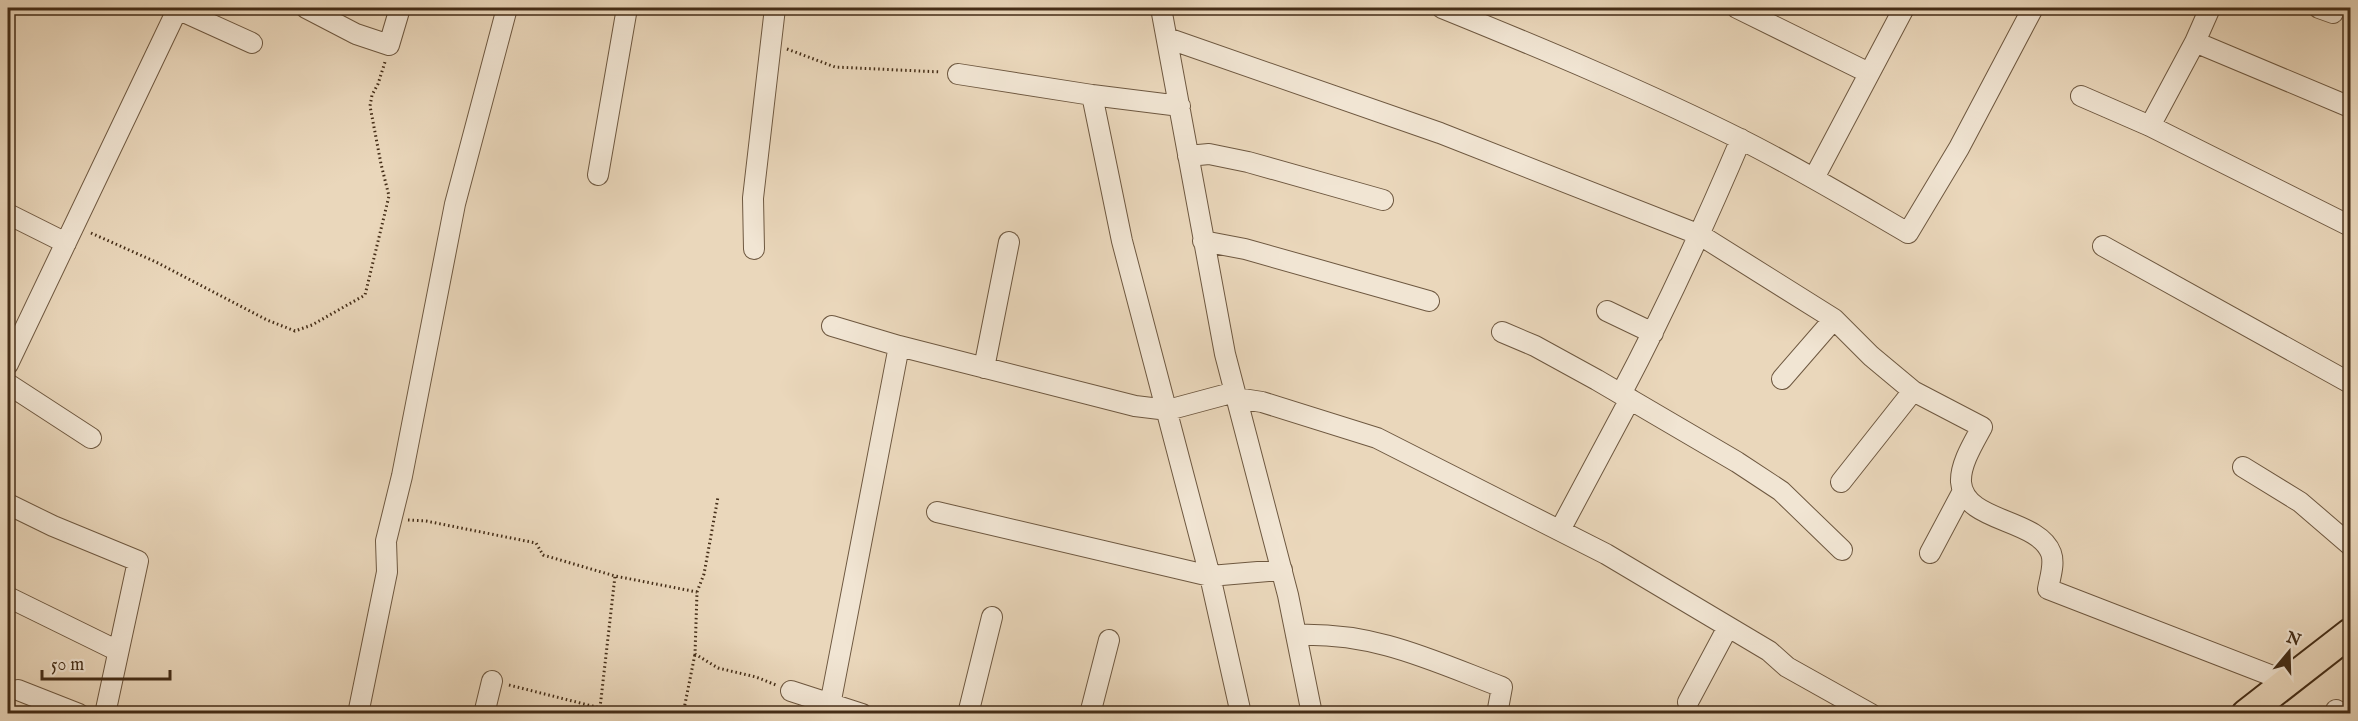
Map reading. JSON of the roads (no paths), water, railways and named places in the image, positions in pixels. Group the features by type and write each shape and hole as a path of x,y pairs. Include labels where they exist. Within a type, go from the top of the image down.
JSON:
{"highway":[{"path":"2246,714 2350,633"},
{"path":"2278,714 2350,657"}],"street":[{"path":"8,364 178,8 252,43"},
{"path":"306,8 356,34 389,45 400,8"},
{"path":"358,714 387,572 386,541 454,204 507,8"},
{"path":"598,175 627,8"},
{"path":"754,249 753,198 774,8"},
{"path":"1161,8 1225,354 1282,570 1312,714"},
{"path":"1737,8 1869,73"},
{"path":"1814,178 1904,8"},
{"path":"1455,10 1741,139 1814,178 1908,233 1959,148 2033,8"},
{"path":"2150,126 2195,42 2210,8"},
{"path":"1167,38 1440,133 1700,235 1834,319 1871,356 1912,391 1982,427 1961,474 1963,491 1977,507 2044,542 2052,561 2048,589 2288,682"},
{"path":"2195,42 2350,107"},
{"path":"958,74 1180,106"},
{"path":"1092,95 1122,241 1210,576 1241,714"},
{"path":"2081,96 2150,126 2350,226"},
{"path":"1560,530 1700,235 1741,139"},
{"path":"1188,156 1209,154 1248,162 1383,200"},
{"path":"8,214 69,237"},
{"path":"1203,241 1245,249 1429,301"},
{"path":"984,368 1009,242"},
{"path":"2103,246 2350,383"},
{"path":"1607,311 1653,333"},
{"path":"1782,379 1834,319"},
{"path":"832,326 900,346 1135,406 1168,410 1236,395 1377,438 1606,554 1769,651 1787,668 1871,714"},
{"path":"1502,332 1535,346 1737,462 1781,491 1842,550"},
{"path":"830,705 900,346"},
{"path":"8,384 91,438"},
{"path":"1841,482 1912,391"},
{"path":"2243,467 2300,502 2350,545"},
{"path":"1930,553 1963,491"},
{"path":"8,504 53,526 138,561 105,714"},
{"path":"937,512 1210,576 1282,570"},
{"path":"8,597 118,651"},
{"path":"968,714 992,616"},
{"path":"1688,702 1728,627"},
{"path":"1296,635 1326,634 1368,639 1403,649 1502,687 1497,714"},
{"path":"1090,714 1109,640"},
{"path":"484,714 492,681"},
{"path":"18,690 79,714"},
{"path":"791,691 862,714"}]}
